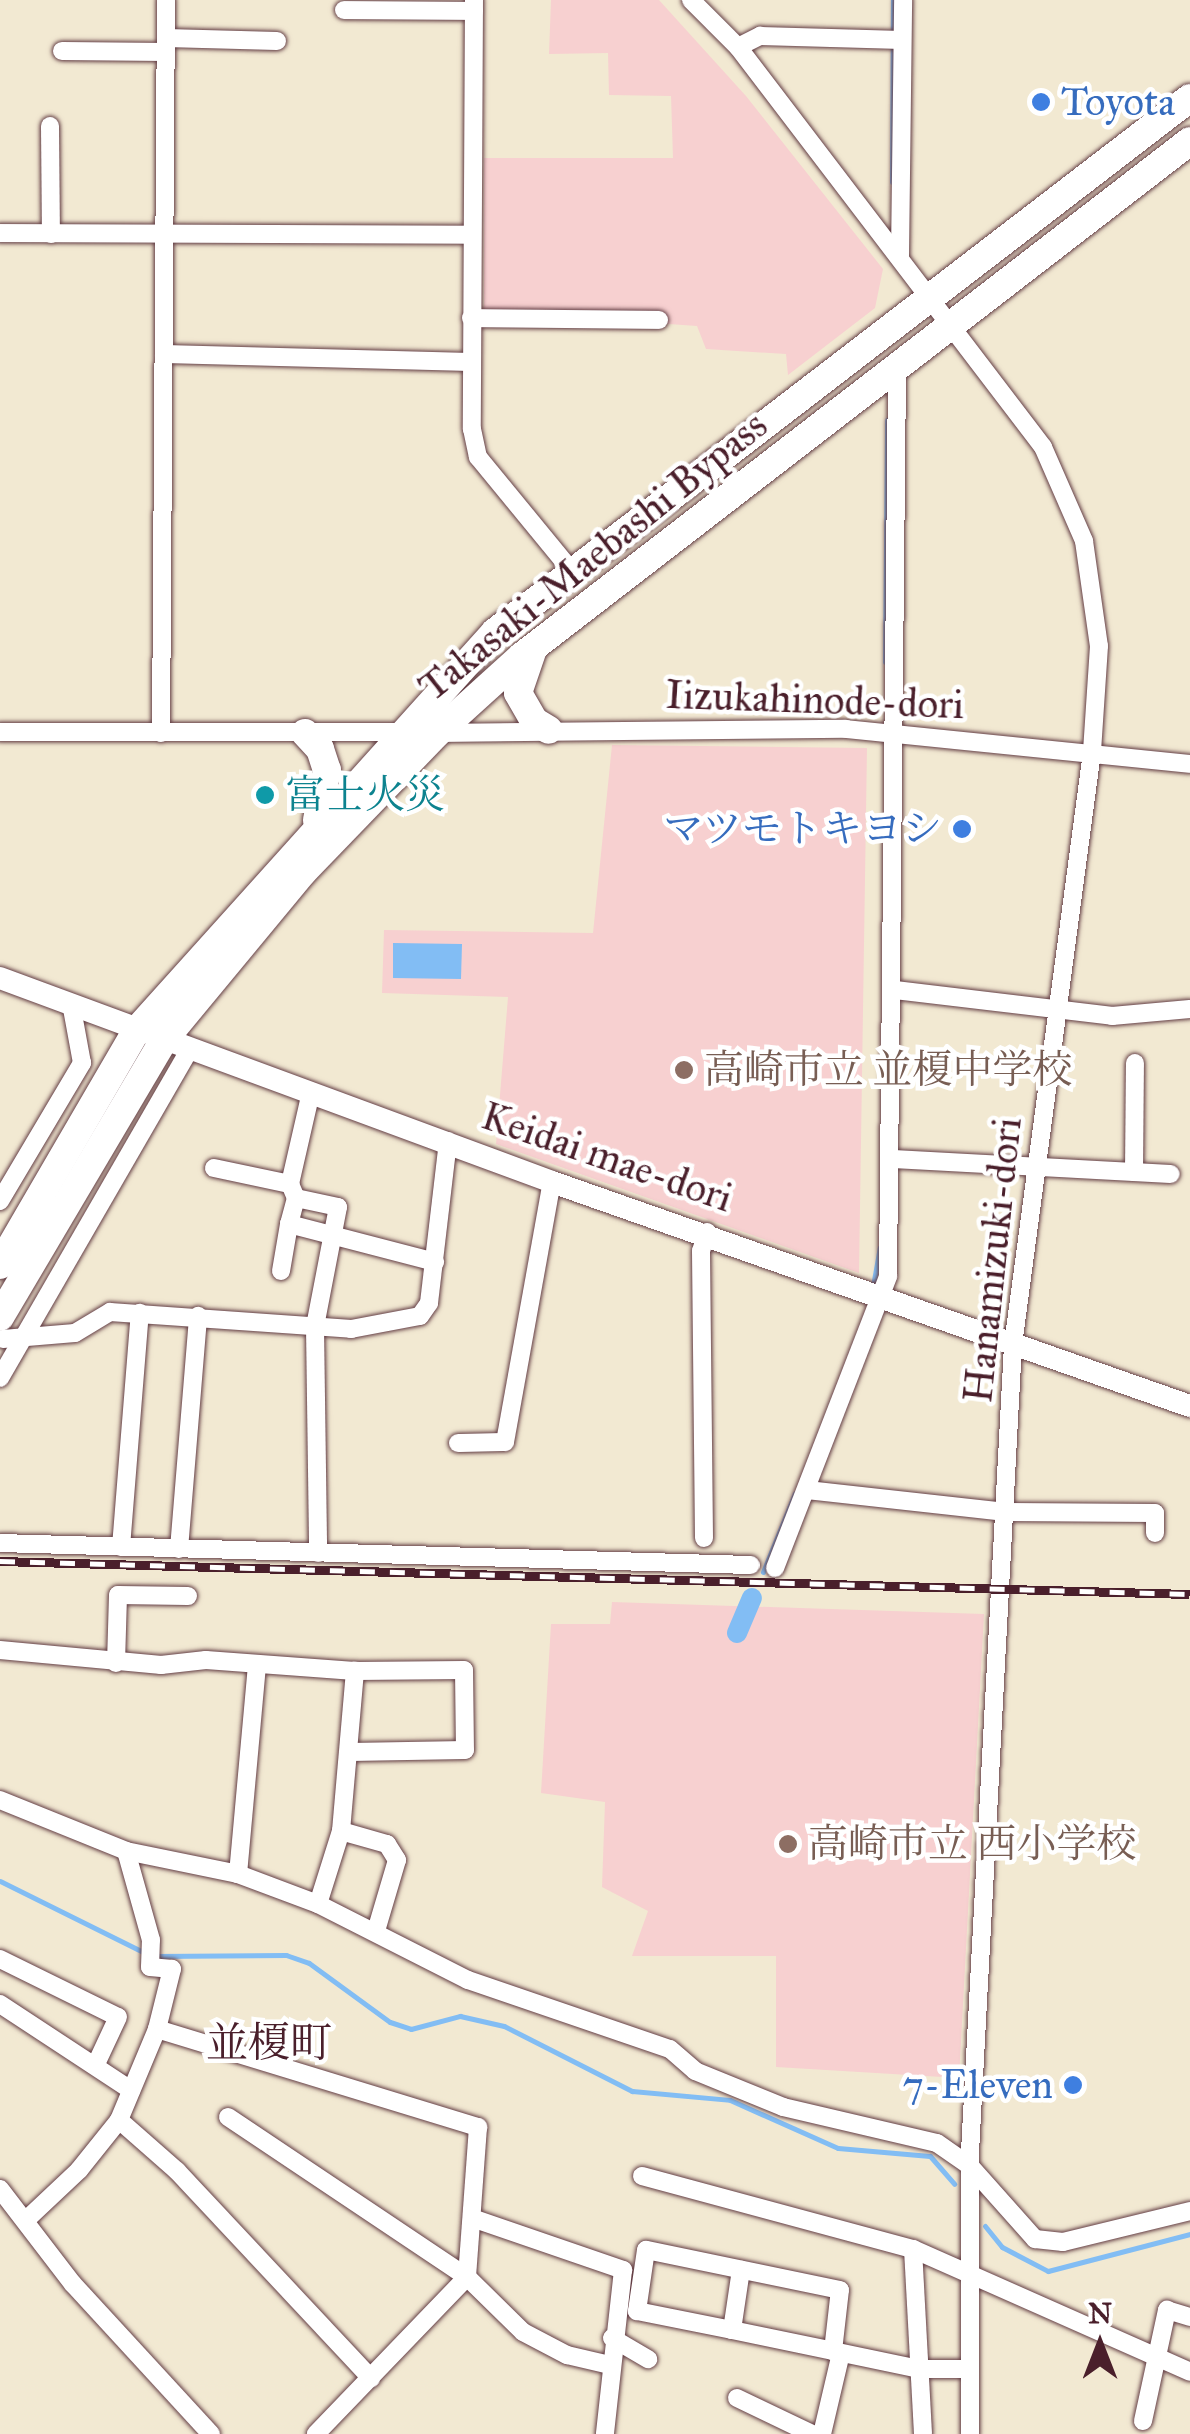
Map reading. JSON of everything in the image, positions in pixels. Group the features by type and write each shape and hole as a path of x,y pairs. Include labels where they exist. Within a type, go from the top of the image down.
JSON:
{"highway":[{"name":"Takasaki-Maebashi Bypass","path":"0,1266 315,826 494,632 1190,98"},
{"name":"Takasaki-Maebashi Bypass","path":"8,1332 163,1040 303,872 437,733 535,646 1190,141"},
{"path":"535,646 518,693 534,721 549,730"},
{"path":"305,732 327,770 315,826"}],"main road":[{"name":"Keidai mae-dori","path":"0,978 552,1182 707,1232 1190,1406"}],"street":[{"path":"161,733 166,0"},
{"path":"691,0 738,47 933,297"},
{"path":"900,256 902,0"},
{"path":"344,10 474,6 471,362 478,457 570,570"},
{"path":"738,47 760,36 902,40"},
{"path":"62,51 276,41"},
{"path":"50,126 51,234"},
{"path":"0,234 472,235"},
{"name":"Hanamizuki-dori","path":"933,297 1043,448 1084,541 1100,646 1092,752 1013,1345 967,2274"},
{"path":"471,318 659,320"},
{"path":"164,354 471,362"},
{"path":"775,1568 882,1298 894,1159 897,364"},
{"name":"Iizukahinode-dori","path":"0,732 897,732 1190,764"},
{"path":"896,990 1112,1016 1190,1009"},
{"path":"0,1201 82,1062 71,1003"},
{"path":"1134,1172 1135,1063"},
{"path":"281,1271 311,1092"},
{"path":"0,1378 8,1332 75,1332 110,1312 315,1327 405,1323 420,1316 434,1262 448,1141"},
{"path":"894,1159 1171,1174"},
{"path":"214,1168 338,1207 315,1327 318,1553"},
{"path":"458,1442 504,1442 552,1182"},
{"path":"289,1224 434,1262"},
{"path":"704,1538 700,1251 707,1232"},
{"path":"122,1547 140,1313"},
{"path":"180,1548 198,1316"},
{"path":"807,1490 1006,1512 1155,1513 1155,1533"},
{"path":"0,1543 751,1565"},
{"path":"116,1663 118,1595 188,1596"},
{"path":"0,1650 116,1663 355,1671 464,1670 465,1750 350,1752"},
{"path":"238,1874 257,1666"},
{"path":"318,1904 341,1831 355,1671"},
{"path":"0,1800 126,1851 238,1874 318,1904 468,1980 670,2049 695,2071 760,2098 922,2136 970,2166 1022,2227 1050,2244 1190,2211"},
{"path":"341,1831 386,1844 396,1860 376,1931"},
{"path":"26,2220 80,2170 119,2120 157,2028 172,1969 151,1964 151,1940 126,1851"},
{"path":"0,1959 118,2017 97,2062"},
{"path":"0,2004 97,2062 131,2090"},
{"path":"157,2028 478,2127 467,2277 316,2434"},
{"path":"228,2117 467,2277 523,2332 567,2354 610,2365"},
{"path":"119,2120 178,2171 371,2378"},
{"path":"642,2176 913,2249 1190,2372"},
{"path":"0,2189 74,2284 203,2431"},
{"path":"472,2218 622,2270 605,2434"},
{"path":"913,2249 922,2434"},
{"path":"822,2434 837,2352 840,2290 646,2250 637,2311 732,2330 837,2352 920,2369 969,2369"},
{"path":"732,2330 741,2270"},
{"path":"967,2274 970,2434"},
{"path":"1144,2421 1167,2310 1190,2317"},
{"path":"612,2338 648,2359"},
{"path":"737,2398 812,2434"}],"shaded area":[{"path":"551,0 659,0 746,96 883,269 875,308 788,375 786,354 706,349 697,326 484,311 484,158 673,158 671,96 609,95 608,53 549,54"},
{"name":"高崎市立 並榎中学校","path":"612,745 867,748 859,1273 496,1144 508,997 382,993 384,930 593,933"},
{"name":"高崎市立 西小学校","path":"612,1602 984,1614 959,2078 776,2067 776,1956 632,1956 648,1911 602,1887 605,1802 541,1793 551,1624 610,1624"}],"water":[{"path":"393,943 462,944 461,979 393,978"}],"waterway":[{"path":"892,182 893,0"},
{"path":"885,662 887,420"},
{"path":"873,1286 880,1248"},
{"path":"763,1572 795,1493"},
{"path":"737,1633 752,1598"},
{"path":"0,1881 145,1953"},
{"path":"155,1956 286,1955 309,1963 390,2022 411,2029 460,2016 504,2026 632,2091 730,2100 838,2148 930,2156 954,2184"},
{"path":"985,2226 1002,2247 1048,2271 1190,2234"}],"railway":[{"path":"0,1561 1190,1594"}],"place":[{"name":"Toyota","path":"1041,102"},
{"name":"富士火災","path":"265,795"},
{"name":"マツモトキヨシ","path":"962,829"},
{"name":"高崎市立 並榎中学校","path":"684,1070"},
{"name":"高崎市立 西小学校","path":"788,1844"},
{"name":"7-Eleven","path":"1073,2085"}],"district":[{"name":"並榎町","path":"269,2043"}]}
